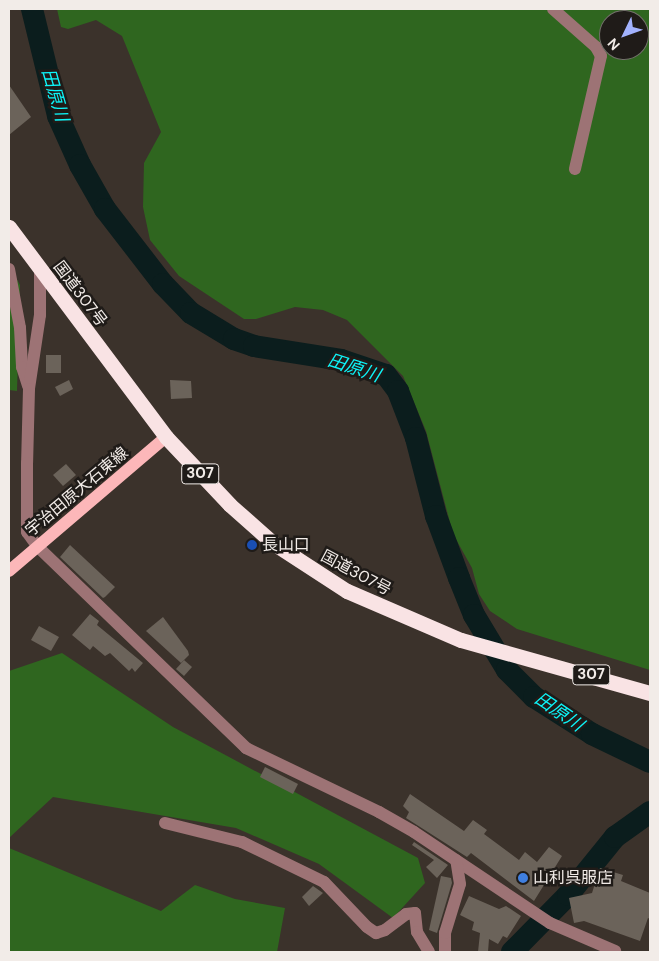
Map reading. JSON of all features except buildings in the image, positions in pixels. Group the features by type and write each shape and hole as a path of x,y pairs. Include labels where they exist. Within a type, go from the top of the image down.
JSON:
{"highway":[{"name":"国道307号","path":"9,227 166,437 230,505 297,560 347,591 461,640 532,657 650,693"}],"main road":[{"name":"宇治田原大石東線","path":"9,572 166,437"}],"street":[{"path":"553,9 596,46 602,56 575,169"},
{"path":"9,269 15,292 22,367 29,388"},
{"path":"40,269 40,315 29,388 27,532 37,546 246,748 379,812 456,860 550,923 615,952"},
{"path":"165,823 242,842 324,882 367,927 376,933 386,930 406,914 415,914 417,932 429,952"},
{"path":"445,952 445,933 460,884 456,860"}],"green space":[{"path":"57,9 650,9 650,670 517,629 490,611 479,594 472,568 453,534 426,431 403,376 347,320 323,310 295,307 256,319 244,319 179,276 150,240 143,207 144,163 161,132 122,36 96,20 68,29 61,27"},
{"path":"9,265 20,285 17,391 9,390"},
{"path":"62,653 173,727 418,858 425,883 393,918 319,864 236,828 53,797 9,838 9,671"},
{"path":"9,848 161,911 195,885 235,899 285,908 277,952 9,952"}],"waterway":[{"name":"田原川","path":"32,9 58,116 80,165 105,209 163,284 191,313 234,339 254,346 341,360 386,375 398,391 416,438 436,516 474,615 507,670 534,697 592,734 650,762"},
{"path":"512,952 568,895 615,837 650,812"}],"place":[{"name":"長山口","path":"252,545"},
{"name":"山利呉服店","path":"523,878"}]}
